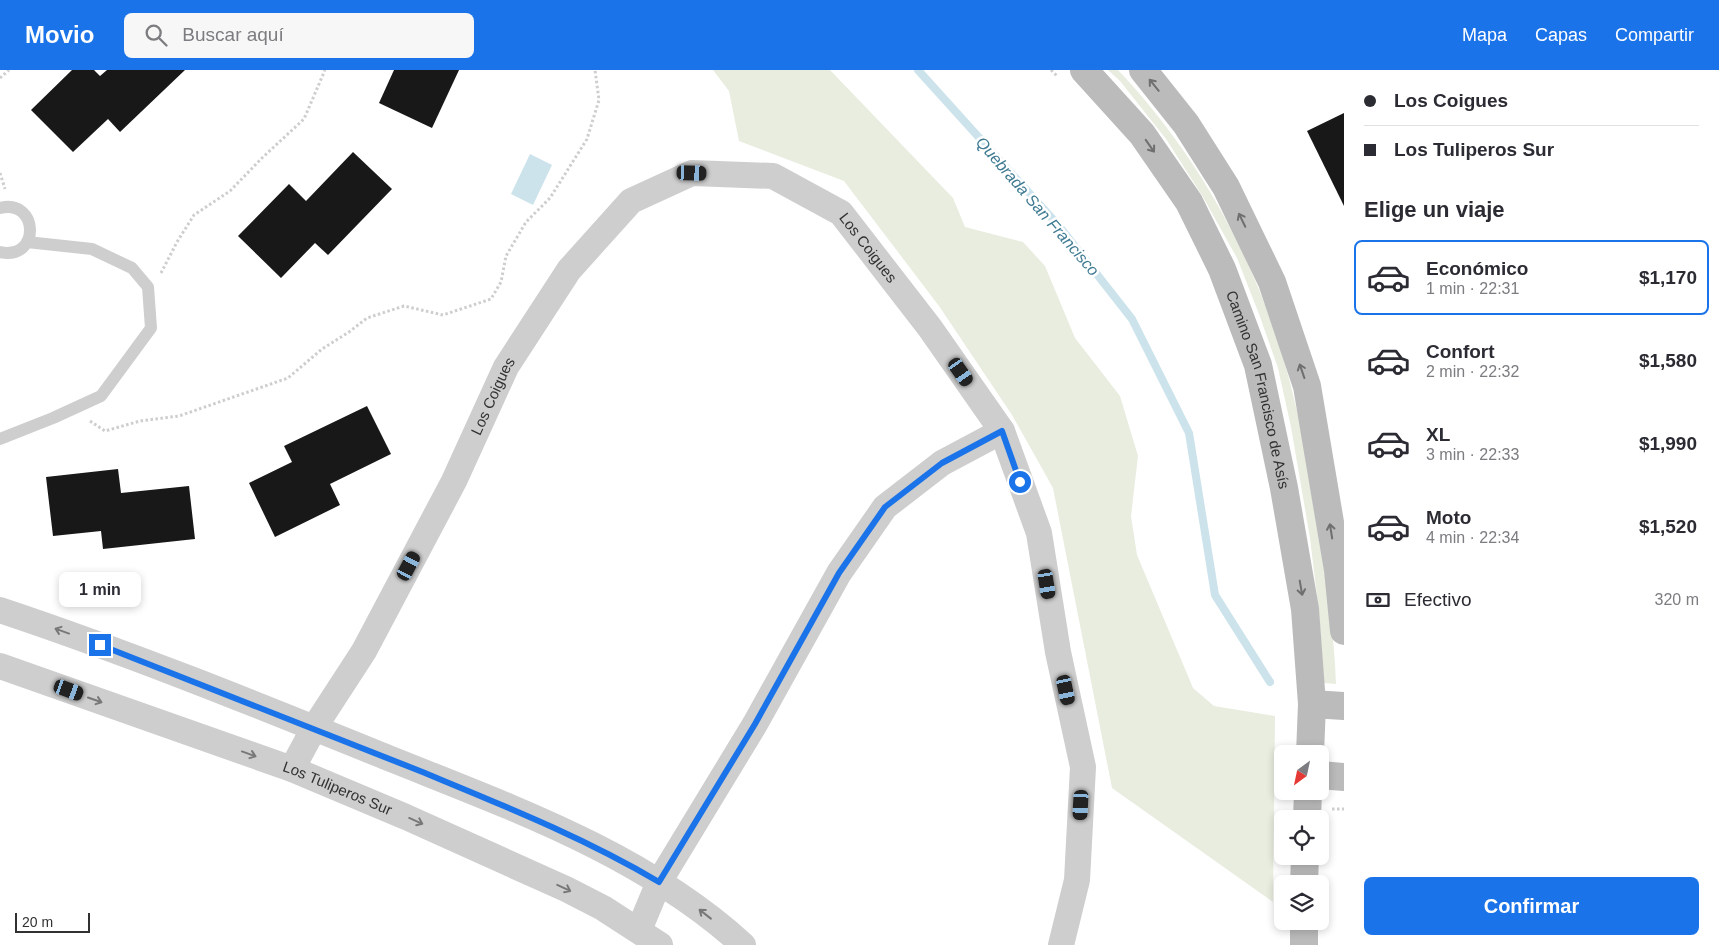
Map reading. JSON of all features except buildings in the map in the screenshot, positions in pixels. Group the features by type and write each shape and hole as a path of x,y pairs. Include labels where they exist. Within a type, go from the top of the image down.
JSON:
{"main road":[{"path":"1143,70 1186,124 1226,187 1272,282 1307,386 1338,570 1344,631"},
{"name":"Camino San Francisco de Asís","path":"1073,76 1142,134 1190,202 1222,269 1258,365 1284,488 1305,609 1312,704 1310,745"},
{"path":"1312,704 1344,706"},
{"path":"1329,775 1344,777"},
{"path":"1304,930 1304,945"}],"street":[{"name":"Los Coigues","path":"292,769 314,728 364,651 454,481 506,368 569,270 632,201 692,173 773,176 841,213 930,328 1002,431 1039,533 1058,652 1083,767 1077,880 1061,945"},
{"path":"649,938 659,882 755,724 839,573 885,507 942,463 1002,431"},
{"path":"0,610 64,631 314,728 567,832 659,882 698,908 743,945"},
{"name":"Los Tuliperos Sur","path":"0,666 292,769 406,817 566,889 603,908 649,938"}],"lane":[{"path":"0,208 10,206 17,208 24,213 30,226 30,234 23,248 16,252 0,252"},
{"path":"0,439 102,396 152,328 148,287 132,268 92,249 27,242"}],"path":[{"path":"0,78 9,70"},
{"path":"148,287 162,271 194,215 230,192 304,118 325,70"},
{"path":"71,409 105,431 140,421 179,416 288,378 322,349 350,332 367,318 404,306 443,315 491,299 501,282 506,256 526,222 550,198 587,139 599,100 594,70"},
{"path":"1051,70 1073,76"}],"shaded area":[{"path":"713,70 830,70 953,198 965,227 1023,242 1045,266 1075,338 1120,396 1138,456 1131,516 1137,555 1193,688 1214,706 1275,716 1273,902 1112,788 1053,488 1012,415 939,306 844,181 739,141 729,91"},
{"path":"1108,70 1118,70 1150,106 1179,144 1206,185 1230,226 1251,270 1269,315 1284,360 1301,432 1328,596 1336,684 1324,683 1319,612 1310,538 1291,427 1278,368 1259,314 1237,258 1203,197 1166,139 1120,81"}],"water":[{"path":"530,154 552,165 533,205 511,194"}],"waterway":[{"name":"Quebrada San Francisco","path":"918,70 1059,226 1132,319 1189,433 1215,595 1270,682"}],"route":[{"path":"100,645 314,728 567,832 659,882 755,724 839,573 885,507 942,463 1002,431 1020,482"}]}
